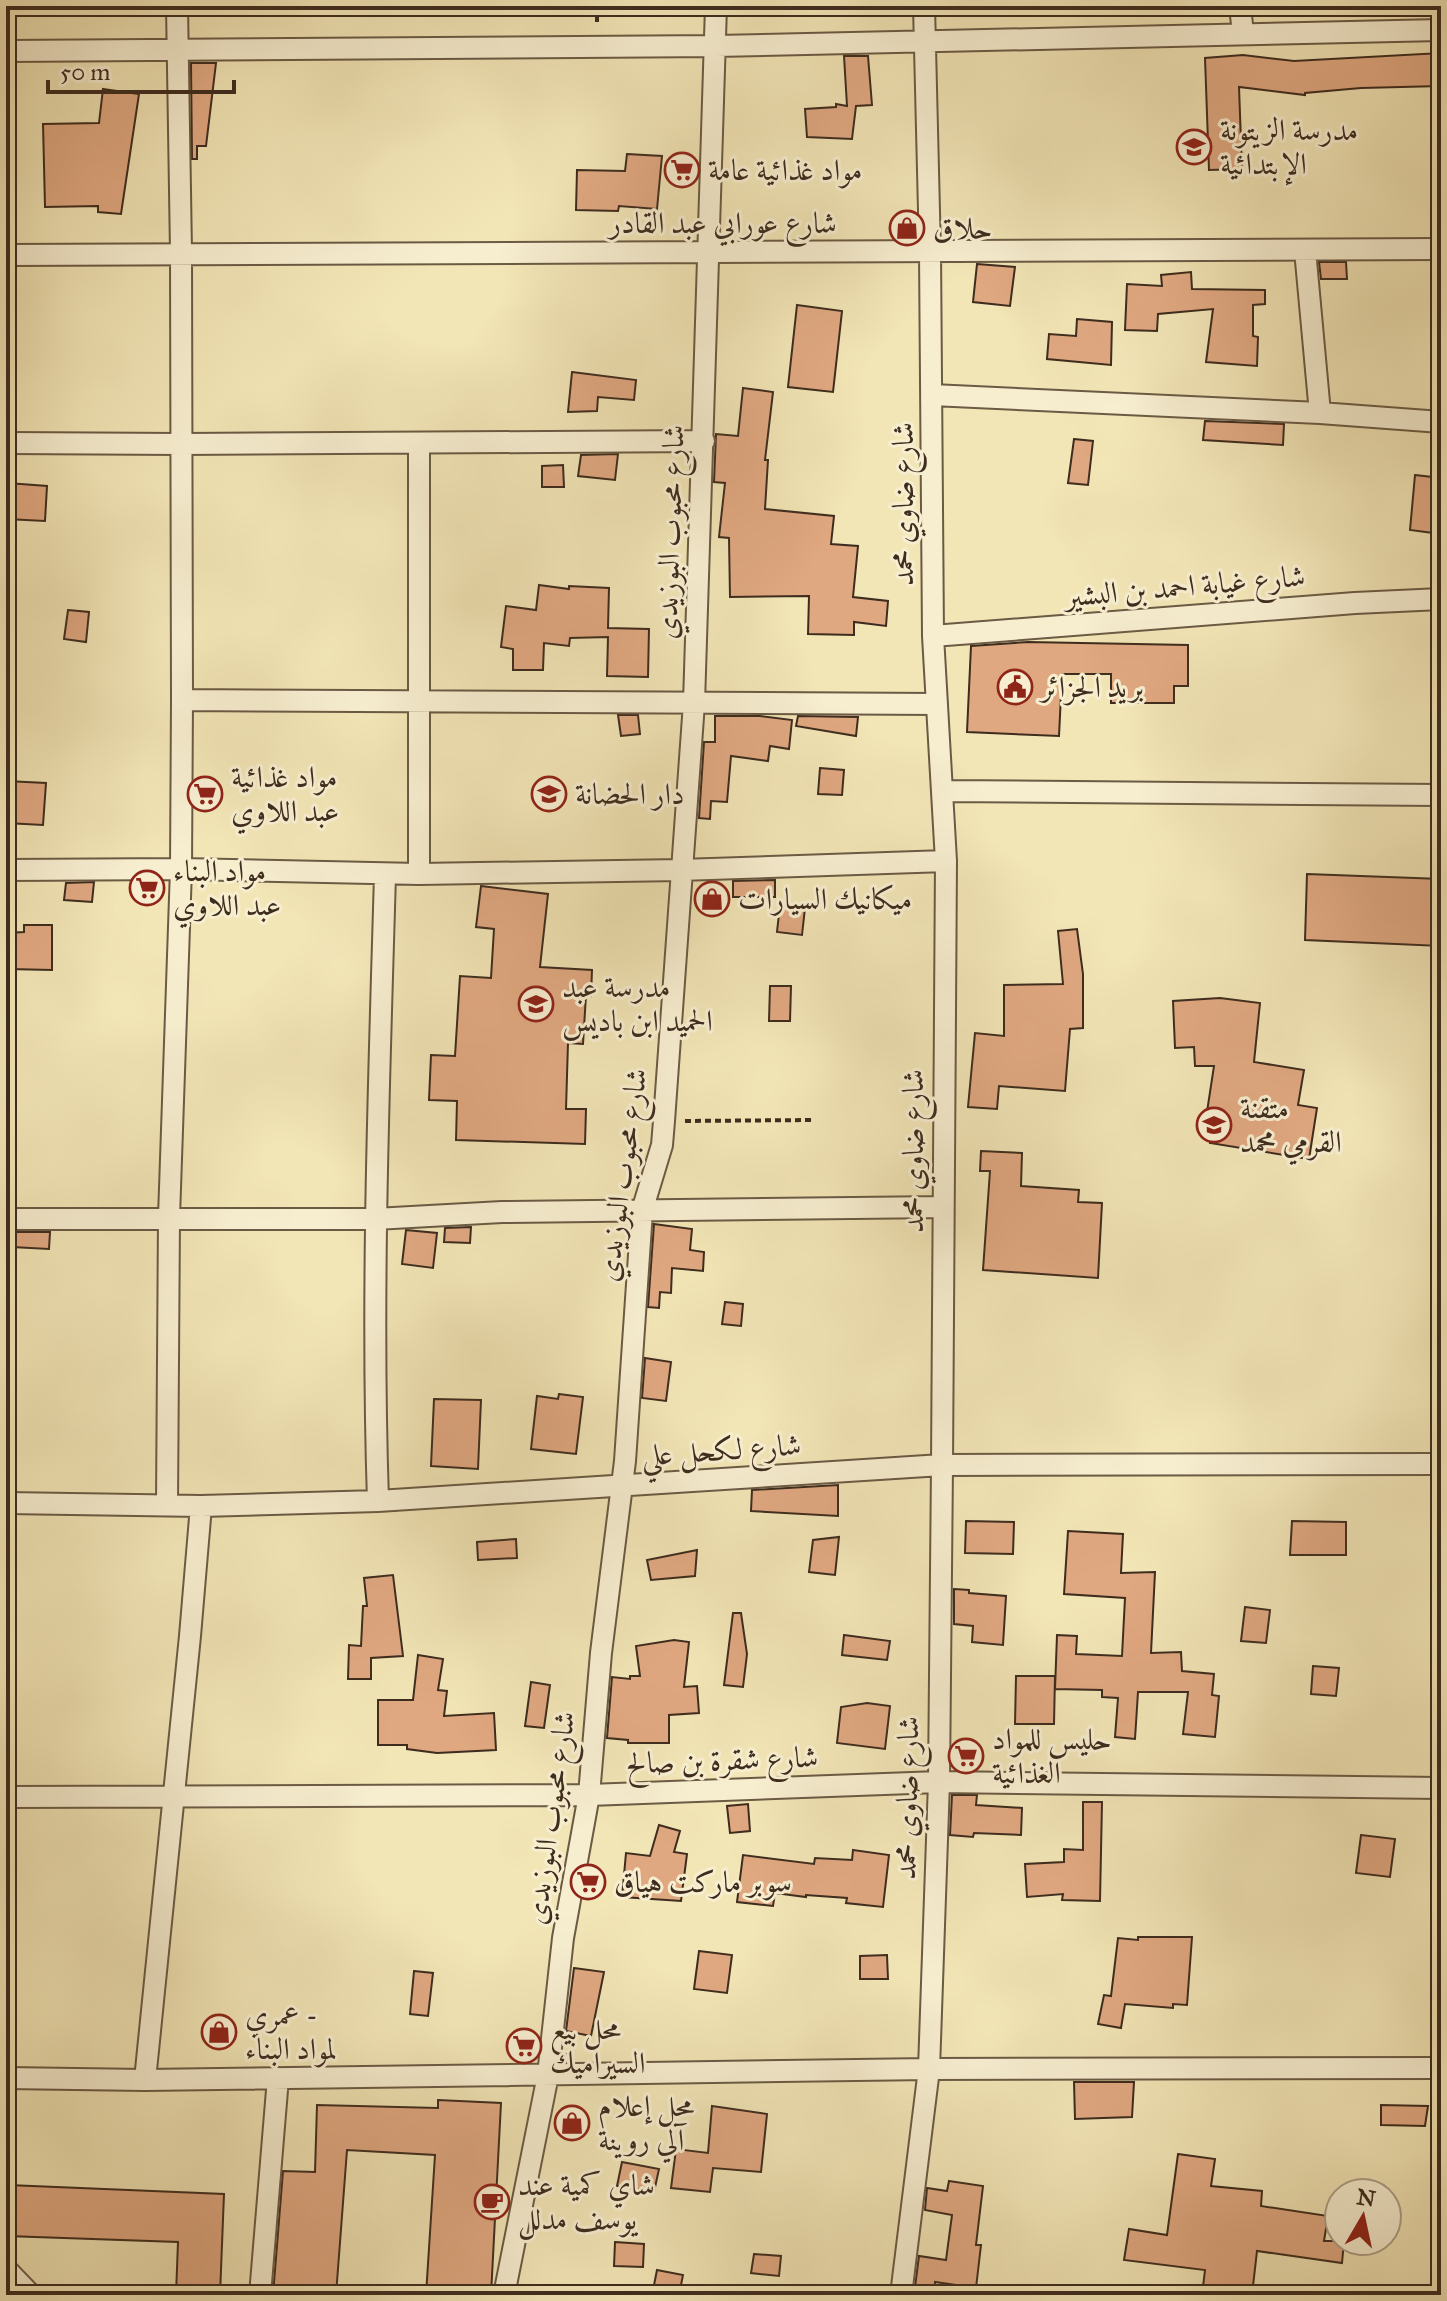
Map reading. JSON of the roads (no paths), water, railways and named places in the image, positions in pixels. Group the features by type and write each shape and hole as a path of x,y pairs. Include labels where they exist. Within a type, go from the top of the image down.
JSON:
{"street":[{"path":"167,1505 169,1217 181,869 182,444 177,6"},
{"name":"شارع محبوب البوزيدي","path":"504,2295 548,2075 563,1938 589,1795 601,1653 623,1486 642,1211 662,1145 694,703 716,6"},
{"name":"شارع ضاوي محمد","path":"901,2295 929,2069 939,1782 946,861 933,636 930,252 924,6"},
{"path":"1240,6 1243,34"},
{"path":"6,51 716,46 1441,30"},
{"name":"شارع عورابي عبد القادر","path":"6,255 1441,249"},
{"path":"1305,250 1320,413"},
{"path":"932,395 1320,413 1441,422"},
{"path":"6,443 704,441"},
{"path":"419,443 419,874"},
{"name":"شارع غيابة احمد بن البشير","path":"933,636 1441,599"},
{"path":"182,700 937,704"},
{"path":"942,791 1441,795"},
{"path":"6,870 181,869 385,875 946,861"},
{"path":"378,1501 374,1368 375,1219 385,875"},
{"path":"6,1219 375,1219 502,1212 943,1207"},
{"name":"شارع لكحل علي","path":"6,1503 201,1506 378,1501 942,1465 1441,1464"},
{"path":"145,2080 201,1506"},
{"name":"شارع شقرة بن صالح","path":"6,1797 589,1795 939,1782 1441,1788"},
{"path":"6,2078 145,2080 929,2069 1441,2068"},
{"path":"260,2295 278,2078"},
{"path":"6,2269 31,2295"}],"place":[{"name":"مدرسة الزيتونة الإبتدائية","path":"1194,147"},
{"name":"مواد غذائية عامة","path":"682,170"},
{"name":"حلاق","path":"907,228"},
{"name":"بريد الجزائر","path":"1015,687"},
{"name":"مواد غذائية عبد اللاوي","path":"205,794"},
{"name":"دار الحضانة","path":"549,794"},
{"name":"مواد البناء عبد اللاوي","path":"147,888"},
{"name":"ميكانيك السيارات","path":"712,899"},
{"name":"مدرسة عبد الحميد ابن باديس","path":"536,1004"},
{"name":"متقنة القرمي محمد","path":"1214,1125"},
{"name":"حليس للمواد الغذائية","path":"966,1756"},
{"name":"سوبر ماركت هياق","path":"588,1882"},
{"name":"عمري - لمواد البناء","path":"219,2032"},
{"name":"محل بيع السيراميك","path":"524,2046"},
{"name":"محل إعلام آلي روينة","path":"572,2123"},
{"name":"شاي كمية عند يوسف مدلل","path":"492,2202"}]}
